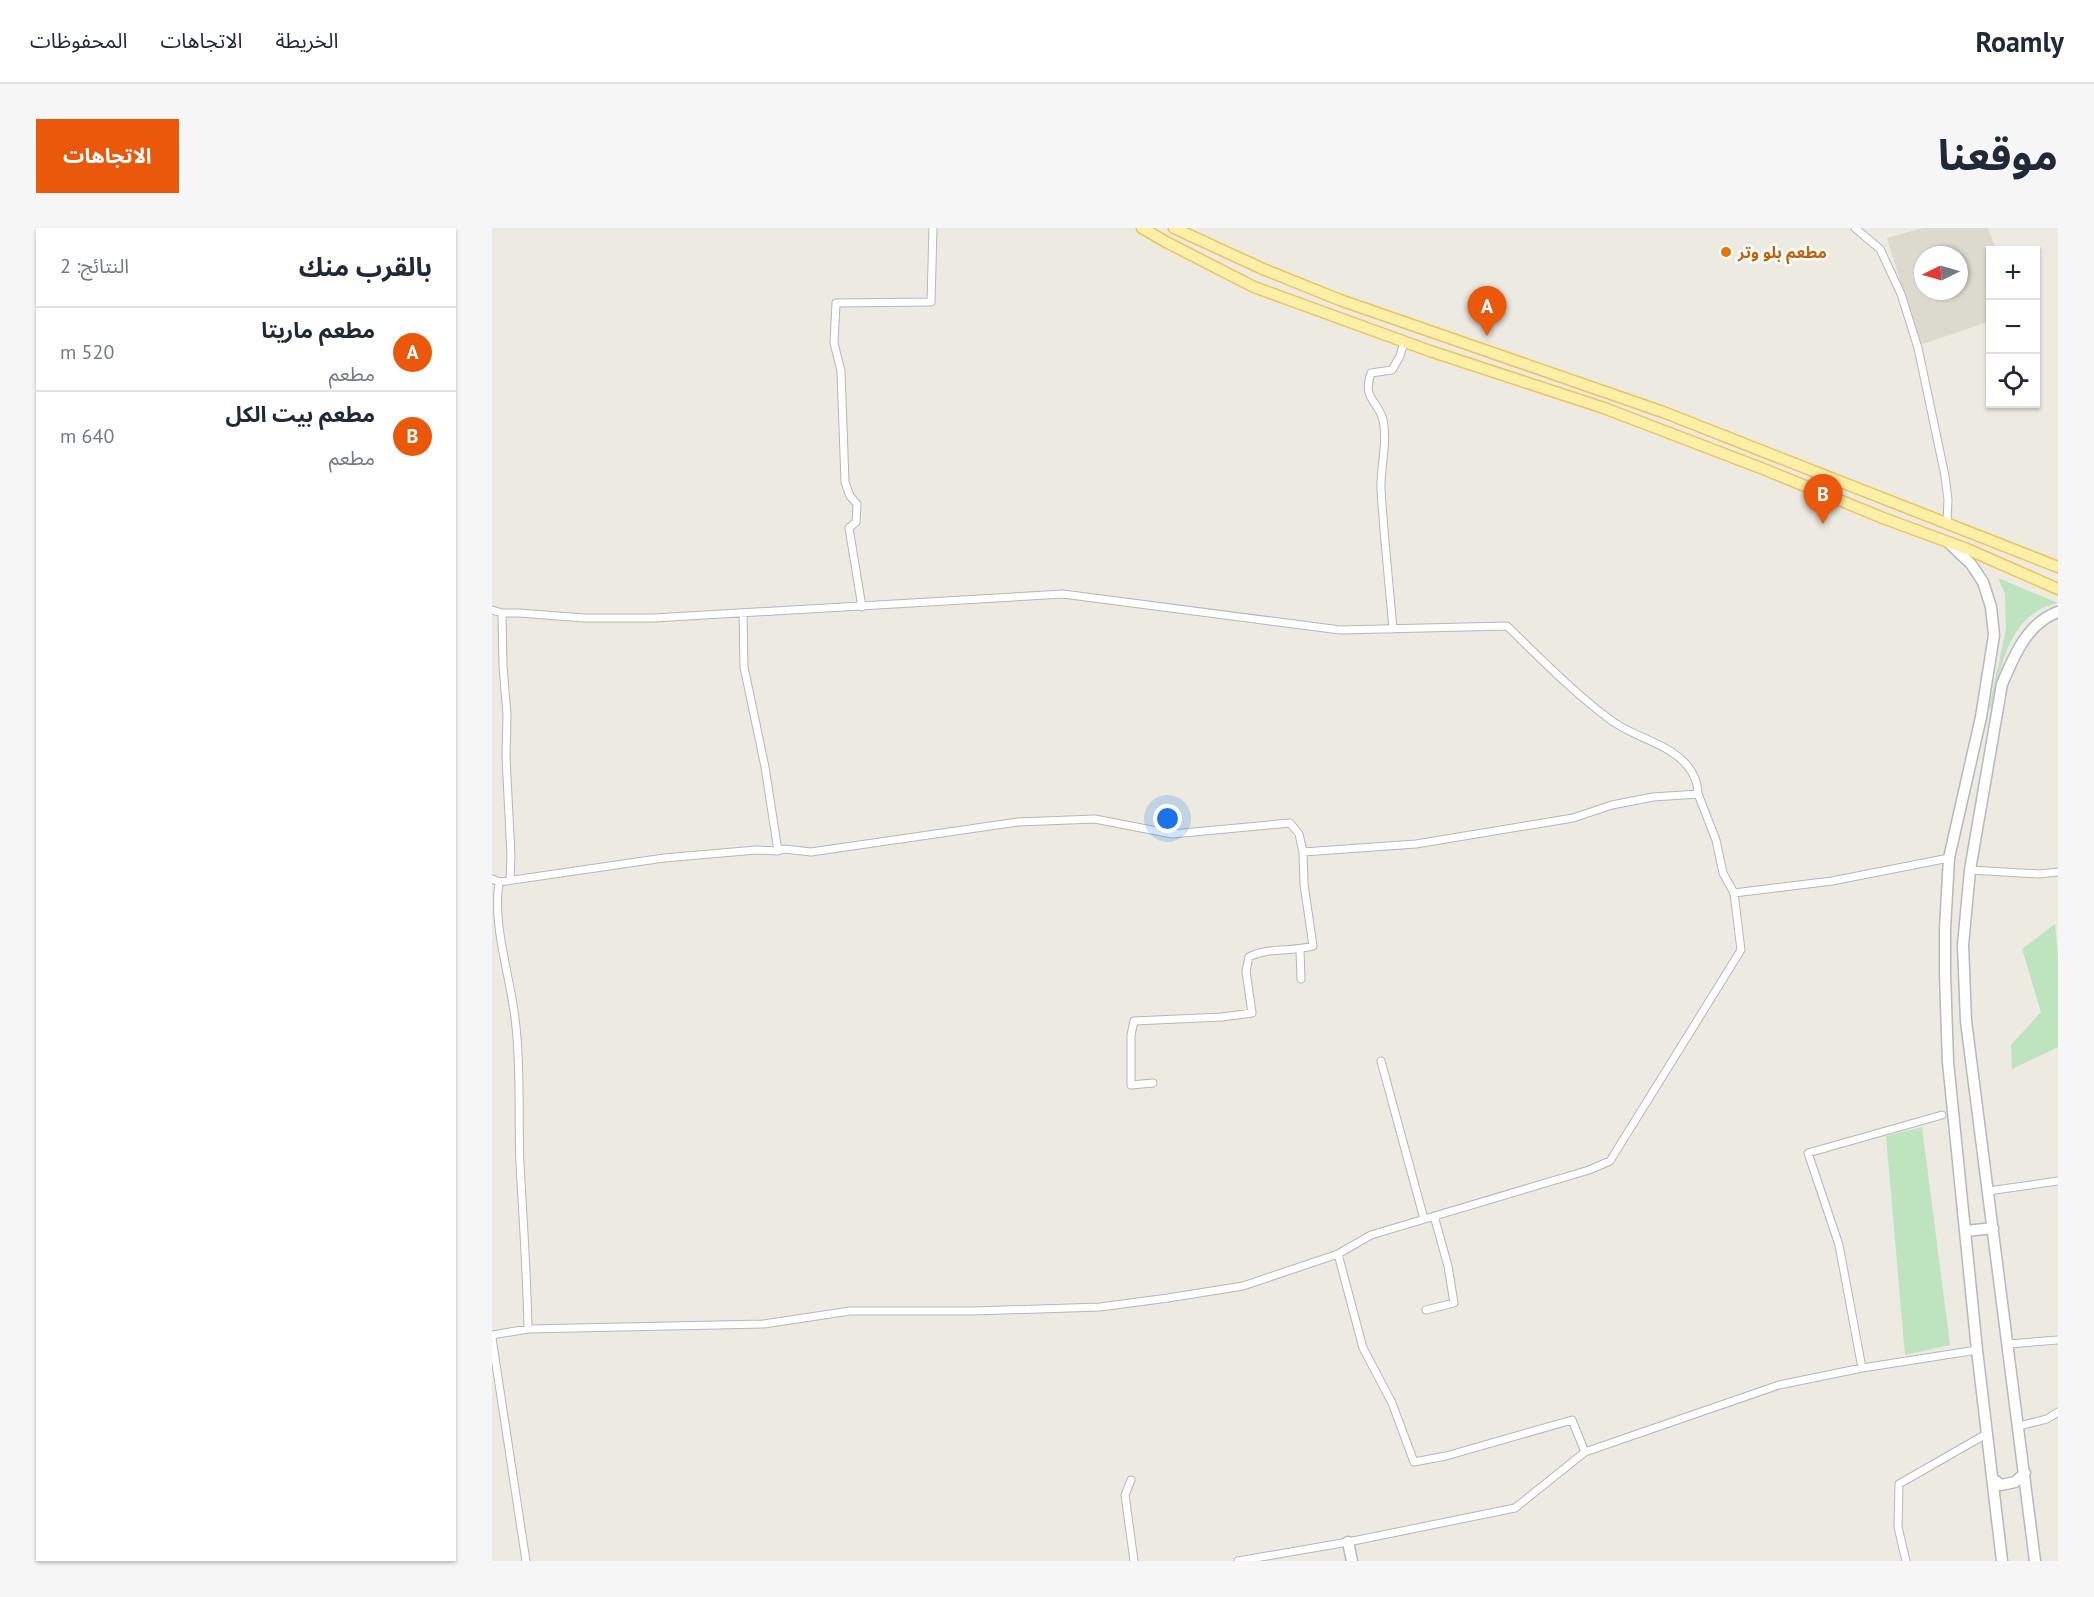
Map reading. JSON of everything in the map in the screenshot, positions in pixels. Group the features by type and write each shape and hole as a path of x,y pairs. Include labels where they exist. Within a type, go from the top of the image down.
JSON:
{"main road":[{"path":"1142,228 1254,287 1430,351 1604,408 1766,470 2058,588"},
{"path":"1174,228 1253,265 1340,300 1663,412 2058,567"},
{"path":"1285,298 1294,280"},
{"path":"1430,351 1437,333"},
{"path":"1766,470 1774,455"},
{"path":"1949,543 1971,564 1983,582 1992,607 1994,635 1981,717 1949,858 1945,929 1948,1062 1977,1350 2002,1561"},
{"path":"2035,1561 1966,1021 1963,945 1970,870 2002,684 2013,656 2026,636 2039,623 2058,612"},
{"path":"1981,717 1995,718"},
{"path":"1965,1231 1994,1228"},
{"path":"1993,1479 2001,1485 2015,1482 2025,1473"},
{"path":"1348,1542 1352,1561"}],"street":[{"path":"862,607 849,528 856,522 857,504 849,496 845,482 841,371 834,343 836,303 931,302 933,228"},
{"path":"1855,228 1880,249 1901,294 1918,348 1946,484 1947,522"},
{"path":"1392,629 1381,488 1383,418 1370,397 1368,383 1371,374 1392,370 1400,356 1404,342"},
{"path":"492,610 502,613 603,618 654,618 1063,594 1340,630 1507,626 1559,677 1614,723 1660,746 1684,762 1698,782 1698,794 1716,840 1723,873 1734,893 1742,950 1610,1161 1589,1170 1371,1235 1338,1254 1243,1286 1100,1307 974,1311 850,1311 764,1324 528,1329 492,1336 526,1561"},
{"path":"502,613 507,715 506,768 511,856 510,880"},
{"path":"743,614 744,667 765,767 778,851"},
{"path":"1303,852 1416,844 1573,818 1612,805 1653,797 1698,794"},
{"path":"528,1329 520,1166 518,1039 500,938 495,881 664,858 756,850 784,849 811,852 1018,822 1095,819 1172,834 1290,823 1299,834 1303,852 1302,866 1312,946 1300,950 1259,951 1249,957 1246,971 1252,1013 1222,1017 1134,1021 1131,1035 1131,1085 1153,1083"},
{"path":"1734,893 1832,881 1949,858"},
{"path":"1970,870 2058,872"},
{"path":"1300,950 1301,978"},
{"path":"1381,1061 1424,1219"},
{"path":"1862,1368 1839,1245 1808,1153 1942,1115"},
{"path":"1988,1191 2058,1181"},
{"path":"1426,1310 1454,1303 1449,1266 1434,1216"},
{"path":"1338,1254 1363,1348 1392,1403 1414,1462 1446,1456 1572,1420 1585,1452"},
{"path":"2008,1344 2058,1340"},
{"path":"1238,1561 1348,1542 1515,1508 1585,1452 1779,1385 1862,1368 1977,1350"},
{"path":"2019,1426 2047,1419 2058,1412"},
{"path":"1906,1561 1898,1527 1899,1484 1988,1433"},
{"path":"1131,1480 1125,1495 1134,1561"}],"shaded area":[{"path":"1923,228 1988,228 1995,246 1986,246 1986,322 1920,345 1887,238"}],"green space":[{"path":"1998,578 2058,603 2041,609 2017,630 2003,660 1991,709 1989,708 2006,629 2005,594"},
{"path":"2055,924 2058,956 2058,1047 2012,1069 2011,1045 2041,1012 2022,949"},
{"path":"1922,1127 1950,1345 1905,1355 1886,1136"}],"place":[{"name":"مطعم بلو وتر","path":"1726,252"},
{"name":"مطعم ماريتا","path":"1487,336"},
{"name":"مطعم بيت الكل","path":"1823,524"}]}
